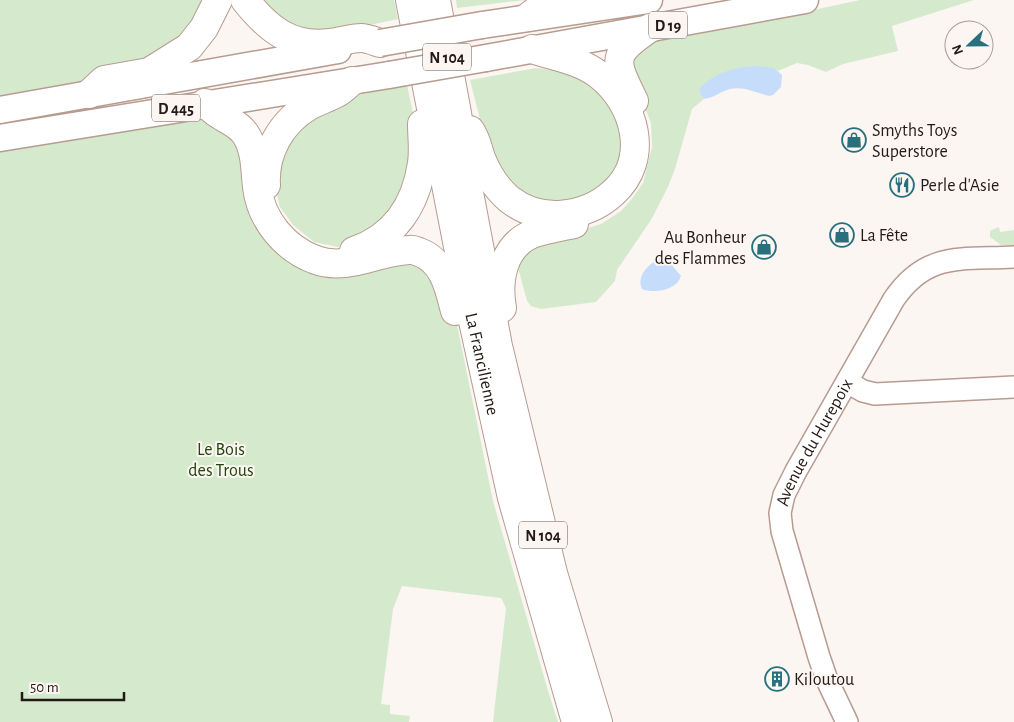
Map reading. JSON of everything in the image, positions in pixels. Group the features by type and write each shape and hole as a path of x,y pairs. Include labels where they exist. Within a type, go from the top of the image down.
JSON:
{"highway":[{"path":"89,94 104,80 149,72 189,47 204,28 218,0"},
{"path":"245,0 258,16 287,38 307,44 362,38 380,43"},
{"name":"La Francilienne","path":"410,0 469,303 512,498 576,722"},
{"name":"La Francilienne","path":"436,0 498,346 553,573 598,722"},
{"path":"528,18 550,0"},
{"path":"498,346 505,321 500,287 502,272 509,254 518,242 532,235 576,224 598,215 616,202 634,181 641,160 643,136 638,111 622,79 620,59 622,51 627,45 650,28"},
{"path":"457,113 474,135 482,160 492,180 508,198 528,211 552,216 573,214 594,205 613,193 626,177 633,157 635,136 630,114 616,91 599,75 582,64 532,49"},
{"path":"352,81 337,93 307,107 292,119 281,131 272,146 267,165 268,200 276,215 298,239 314,249 331,255 363,248 384,236 401,218 412,201 419,181 422,161 422,122 430,107"},
{"path":"205,103 219,115 236,123 247,136 253,153 257,188 262,207 274,231 292,247 316,260 339,264 411,249 427,255 438,264 452,300 474,390 492,408"}],"main road":[{"name":"D 19","path":"430,34 649,0"},
{"name":"D 19","path":"436,67 804,0"},
{"name":"D 445","path":"0,110 430,34"},
{"name":"D 445","path":"0,138 205,103 436,67"}],"street":[{"name":"Avenue du Hurepoix","path":"847,722 819,657 787,552 780,513 784,495 901,288 921,270 943,262 1014,257"},
{"path":"847,382 863,391 875,394 1014,387"}],"green space":[{"path":"0,0 218,0 173,59 0,106"},
{"path":"254,0 394,0 398,19 337,32 291,31"},
{"path":"456,0 526,0 457,8"},
{"path":"860,0 974,0 892,26 898,51 843,64 826,72 797,63 778,71 774,68 700,94 704,99 692,109 675,169 667,189 651,220 617,270 615,281 596,302 541,309 531,306 527,301 516,260 528,247 601,224 621,211 643,183 652,147 651,123 630,61 648,43"},
{"path":"536,68 561,71 577,77 610,98 627,147 606,189 552,207 518,193 489,155 470,80"},
{"path":"407,85 415,122 415,145 393,217 355,243 338,247 314,242 293,225 280,207 274,183 287,137 343,98"},
{"name":"Le Bois des Trous","path":"219,115 236,123 257,188 316,261 411,249 452,300 493,501 558,722 493,722 506,608 501,598 402,586 393,609 381,704 390,705 390,714 410,716 409,722 0,722 0,151"},
{"path":"999,227 1000,232 1014,230 1014,245 1001,245 990,237 990,231"}],"water":[{"path":"757,66 774,68 782,75 781,87 773,95 769,96 735,88 704,99 700,94 700,88 719,74 734,69"},
{"path":"660,259 670,263 681,276 679,281 665,290 653,291 642,289 642,275 648,267"}],"place":[{"name":"Smyths Toys Superstore","path":"854,140"},
{"name":"Perle d'Asie","path":"902,185"},
{"name":"La Fête","path":"842,235"},
{"name":"Au Bonheur des Flammes","path":"764,247"},
{"name":"Kiloutou","path":"777,679"}]}
